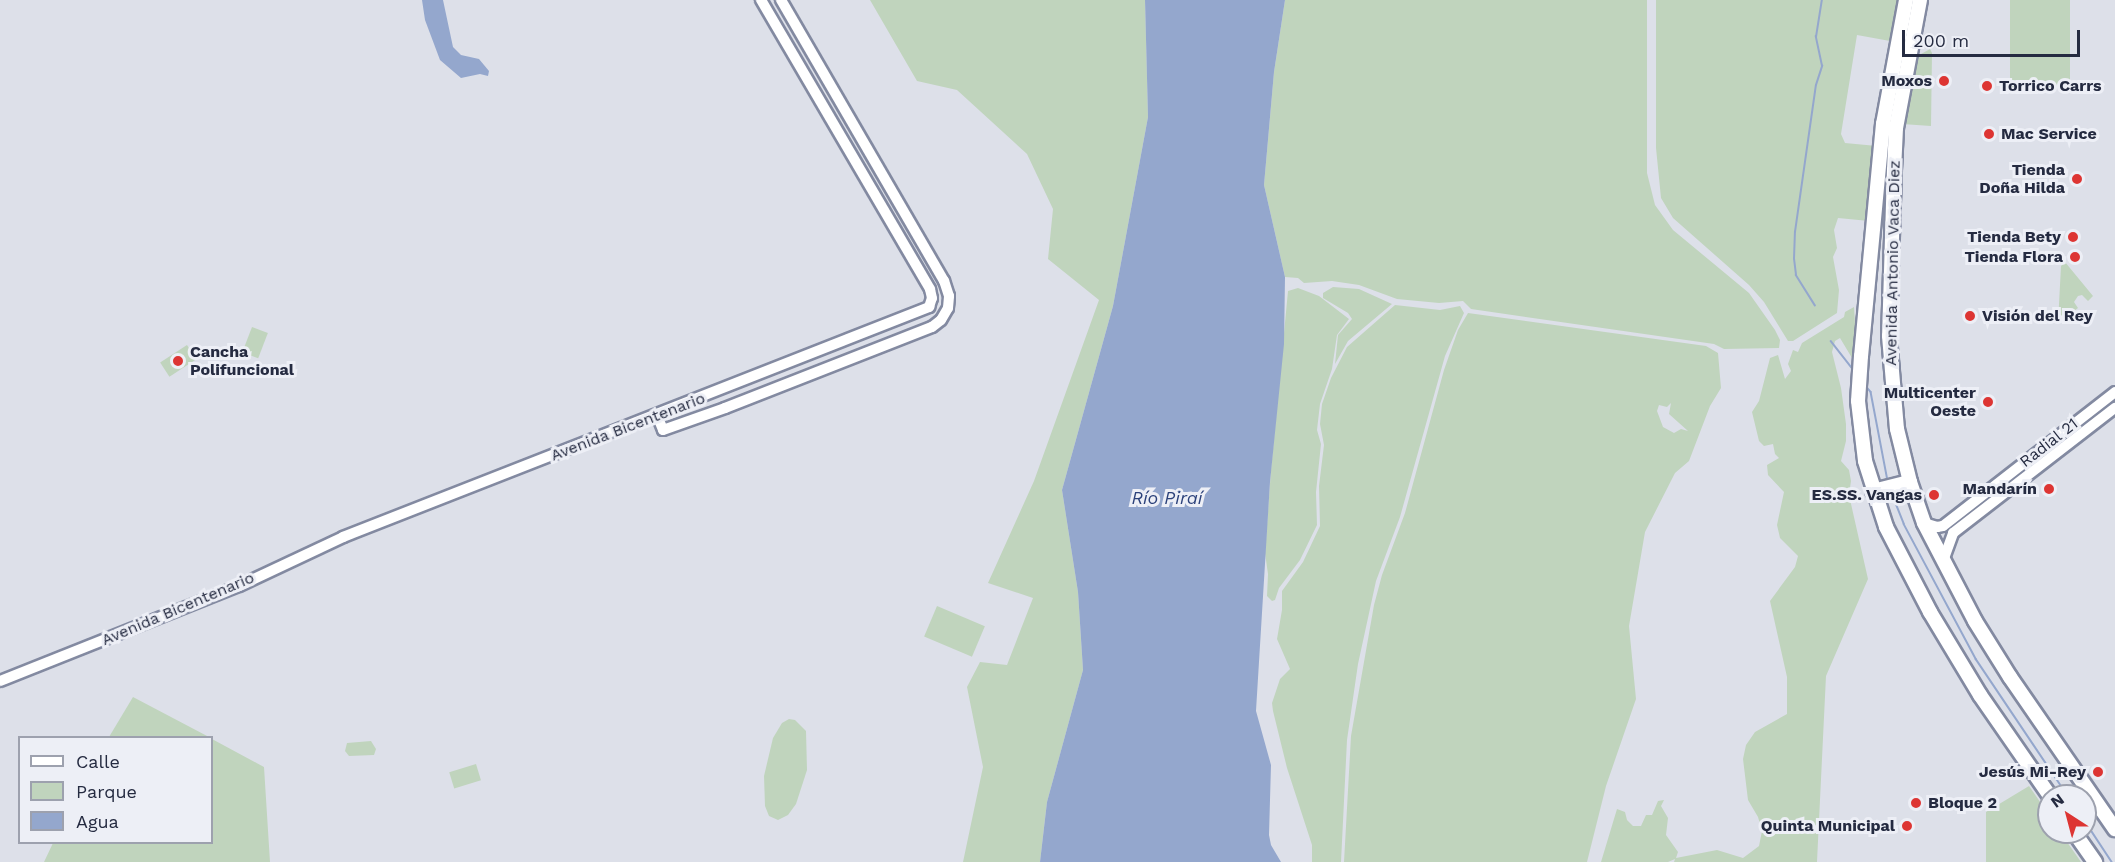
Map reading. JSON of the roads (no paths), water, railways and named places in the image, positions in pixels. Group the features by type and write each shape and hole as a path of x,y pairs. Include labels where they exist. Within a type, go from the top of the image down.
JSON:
{"highway":[{"name":"Avenida Antonio Vaca Diez","path":"1906,0 1883,124 1861,356 1859,429 1876,491 1904,563 1953,653 2042,784"},
{"name":"Avenida Antonio Vaca Diez","path":"1920,0 1896,128 1889,300 1889,362 1905,484 1975,621 2010,677 2115,830"},
{"path":"1876,491 1905,484"},
{"path":"2082,844 2095,862"}],"street":[{"path":"761,0 930,290 944,281"},
{"name":"Avenida Bicentenario","path":"669,428 932,327 941,320 948,308 949,296 944,281 781,0"},
{"path":"857,165 872,156"},
{"path":"901,242 910,242 916,233"},
{"name":"Avenida Bicentenario","path":"0,681 239,586 343,537 925,310 931,303 930,290"},
{"path":"724,390 736,403"},
{"path":"724,390 725,408"},
{"name":"Radial 21","path":"1943,561 1953,533 1966,516 2115,392"},
{"name":"Radial 21","path":"1924,523 1937,527 1943,526 1966,516 2115,408"},
{"path":"668,411 669,428"},
{"path":"657,415 669,428"}],"water":[{"path":"422,0 443,0 453,47 461,55 479,59 489,71 488,76 480,74 461,78 440,60 425,20"},
{"name":"Río Piraí","path":"1145,0 1285,0 1274,72 1264,185 1285,277 1284,344 1270,482 1256,711 1271,765 1269,835 1271,845 1281,862 1040,862 1047,802 1083,670 1078,592 1062,490 1113,306 1148,117"}],"waterway":[{"path":"1815,306 1796,275 1794,259 1795,232 1816,85 1822,66 1816,37 1822,0"},
{"path":"1831,341 1853,369"},
{"path":"1865,385 1871,392 1888,481"},
{"path":"1891,491 1904,524 1976,659 2060,784"},
{"path":"2097,839 2112,862"}],"place":[{"name":"Moxos","path":"1944,81"},
{"name":"Torrico Carrs","path":"1987,86"},
{"name":"Mac Service","path":"1989,134"},
{"name":"Tienda Doña Hilda","path":"2077,179"},
{"name":"Tienda Bety","path":"2073,237"},
{"name":"Tienda Flora","path":"2075,257"},
{"name":"Visión del Rey","path":"1970,316"},
{"name":"Cancha Polifuncional","path":"178,361"},
{"name":"Multicenter Oeste","path":"1988,402"},
{"name":"Mandarín","path":"2049,489"},
{"name":"ES.SS. Vangas","path":"1934,495"},
{"name":"Jesús Mi-Rey","path":"2098,772"},
{"name":"Bloque 2","path":"1916,803"},
{"name":"Quinta Municipal","path":"1907,826"}]}
